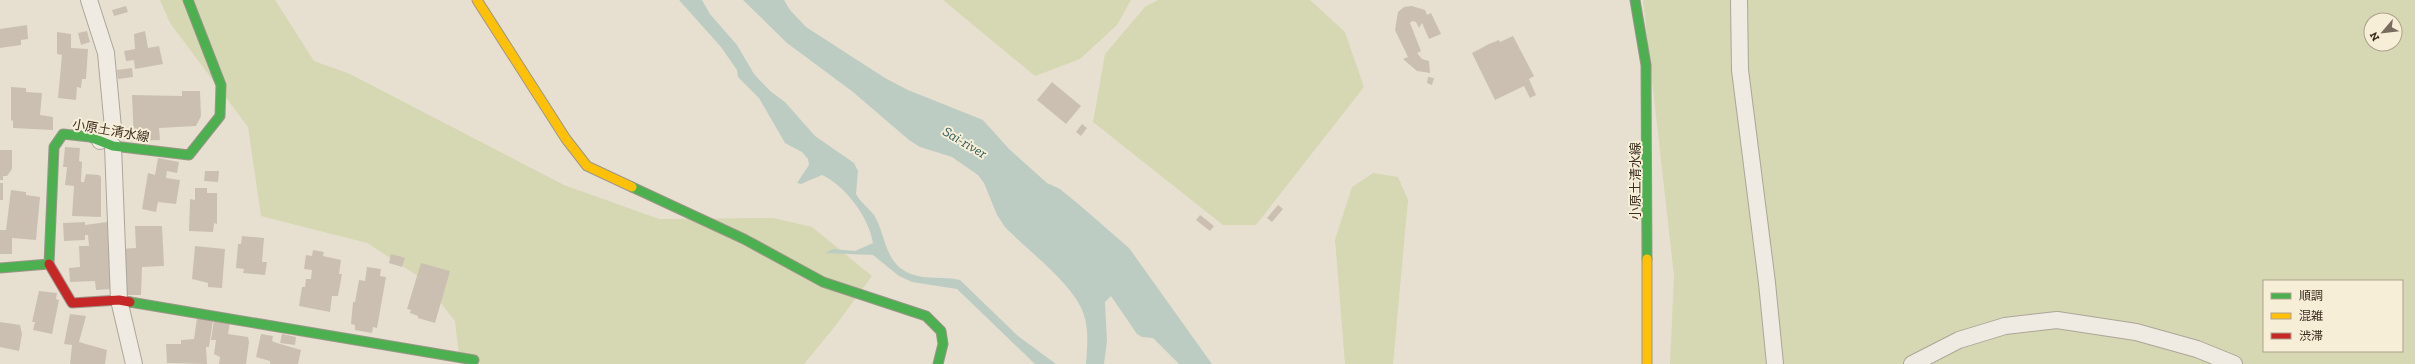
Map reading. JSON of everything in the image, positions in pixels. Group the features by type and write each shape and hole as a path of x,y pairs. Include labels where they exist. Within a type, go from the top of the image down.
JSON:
{"street":[{"path":"89,0 106,53 113,128 107,143 119,300 134,364"},
{"name":"小原土清水線","path":"49,264 54,147 63,134 90,137 107,143 189,155 220,116 221,85 188,0"},
{"path":"477,0 566,139 587,166 744,239 823,282 926,316 941,331 943,344 938,364"},
{"name":"小原土清水線","path":"1635,0 1646,65 1648,143 1647,364"},
{"path":"1739,0 1740,70 1767,284 1775,364"},
{"path":"0,268 49,264 72,303 119,300 474,360"},
{"path":"1912,364 1958,340 2005,326 2057,320 2136,332 2197,349 2234,364"}],"green space":[{"path":"160,0 275,0 314,61 350,74 564,185 659,219 773,218 812,227 872,276 836,325 804,364 460,364 455,321 421,278 367,243 261,216 248,127 170,23"},
{"path":"943,0 1131,0 1117,25 1080,59 1035,76"},
{"path":"1158,0 1310,0 1345,32 1364,87 1256,225 1223,225 1093,122 1105,54 1145,7"},
{"path":"1643,0 2415,0 2415,364 1670,364 1674,276"},
{"path":"1373,173 1398,177 1408,200 1393,364 1345,364 1335,240 1352,187"}],"water":[{"path":"679,0 702,0 710,14 737,45 754,74 770,91 785,102 815,136 854,163 858,171 856,194 874,215 891,256 902,269 917,276 960,280 1018,336 1056,364 1035,364 957,289 912,282 899,276 873,255 825,253 833,249 855,251 873,243 867,223 848,195 831,180 822,175 801,184 797,183 809,165 808,159 802,152 785,143 759,98 738,77 737,70 721,47"},
{"name":"Sai-river","path":"743,0 784,0 790,10 806,27 885,78 908,90 983,120 1009,149 1047,183 1060,189 1129,248 1212,364 1179,364 1153,338 1142,337 1137,334 1111,296 1105,302 1107,341 1104,364 1086,364 1087,327 1079,304 1061,280 1005,227 997,215 984,183 978,175 952,157 920,147 909,140 853,92 787,43"}],"building":[{"path":"126,6 128,12 114,16 112,10"},
{"path":"1412,6 1425,10 1427,15 1431,13 1441,34 1429,39 1422,23 1419,28 1416,22 1412,21 1410,23 1421,51 1417,53 1422,59 1429,61 1430,73 1417,71 1403,59 1408,57 1395,30 1398,12 1404,7"},
{"path":"27,25 28,39 21,40 21,45 0,48 0,29"},
{"path":"87,31 90,42 81,45 78,33"},
{"path":"145,31 148,48 159,46 163,64 135,69 134,60 126,61 124,51 135,49 134,34"},
{"path":"57,32 71,34 71,48 88,49 86,79 82,79 81,88 77,87 76,100 58,98 62,55 57,54"},
{"path":"1513,36 1534,76 1529,79 1536,95 1530,98 1524,86 1495,100 1472,53 1489,44 1499,40 1500,42"},
{"path":"132,68 133,77 118,79 117,70"},
{"path":"1428,77 1434,78 1432,85 1427,83"},
{"path":"1052,82 1081,106 1066,124 1037,100"},
{"path":"11,87 26,88 26,92 42,93 40,115 53,117 53,130 13,128 13,120 11,121"},
{"path":"182,91 200,91 201,116 196,126 159,128 160,140 134,141 132,95 182,96"},
{"path":"1082,124 1087,128 1081,136 1076,132"},
{"path":"65,147 80,148 79,161 82,162 81,182 84,182 86,174 99,175 101,177 101,217 72,216 74,186 65,185 67,167 63,167"},
{"path":"0,150 12,150 12,169 7,176 3,176 3,180 0,180"},
{"path":"158,158 179,162 177,173 167,171 166,178 180,180 176,204 158,202 156,212 142,209 148,173 155,175"},
{"path":"205,171 219,171 218,182 204,181"},
{"path":"0,183 3,183 3,200 0,200"},
{"path":"195,188 207,188 207,193 217,193 217,224 214,223 213,232 189,231 190,199 195,200"},
{"path":"11,190 26,192 26,195 40,197 36,240 12,238 12,254 0,254 0,230 6,230"},
{"path":"1278,205 1283,209 1272,222 1267,218"},
{"path":"1200,215 1214,226 1210,231 1196,220"},
{"path":"85,222 85,225 107,222 111,289 96,290 95,281 70,282 69,268 80,267 79,246 89,246 88,235 85,235 85,240 64,241 63,223"},
{"path":"135,226 162,226 164,266 142,267 141,295 123,295 121,249 136,248"},
{"path":"242,236 264,238 262,262 267,262 265,275 243,273 244,269 236,268 238,244 241,244"},
{"path":"195,246 225,249 222,288 208,287 208,283 192,279"},
{"path":"313,250 324,252 323,256 341,260 339,274 342,274 338,296 332,296 330,312 299,306 302,287 305,287 306,279 311,279 312,270 304,269 306,255 312,256"},
{"path":"391,254 405,258 402,267 389,263"},
{"path":"421,263 450,271 435,323 418,318 418,316 410,313 411,310 407,309"},
{"path":"367,267 381,269 380,276 386,277 377,328 373,327 372,333 355,330 355,325 351,324 353,302 355,302 359,280 365,281"},
{"path":"39,291 57,293 56,299 59,300 52,334 33,330 35,322 32,322"},
{"path":"70,314 86,316 79,342 107,350 105,364 70,364 72,345 64,344"},
{"path":"197,318 213,320 209,347 206,347 207,364 167,363 166,344 181,344 181,340 194,339"},
{"path":"214,320 230,322 228,334 248,337 249,342 246,364 219,364 220,357 214,354 216,340 211,340"},
{"path":"0,322 20,325 22,334 19,351 0,347"},
{"path":"261,334 273,336 272,341 301,350 298,364 270,364 270,361 256,357"},
{"path":"282,334 296,337 295,345 280,343"}],"traffic: fast":[{"path":"49,264 54,147 63,134 90,137 113,146 189,155 220,116 221,85 188,0"},
{"path":"1635,0 1646,65 1647,259"},
{"path":"632,187 744,239 823,282 926,316 941,331 943,344 938,364"},
{"path":"0,268 49,264"},
{"path":"130,302 474,360"}],"traffic: slow":[{"path":"477,0 566,139 587,166 632,187"},
{"path":"1647,259 1647,364"}],"traffic: jam":[{"path":"49,264 72,303 119,300 130,302"}]}
